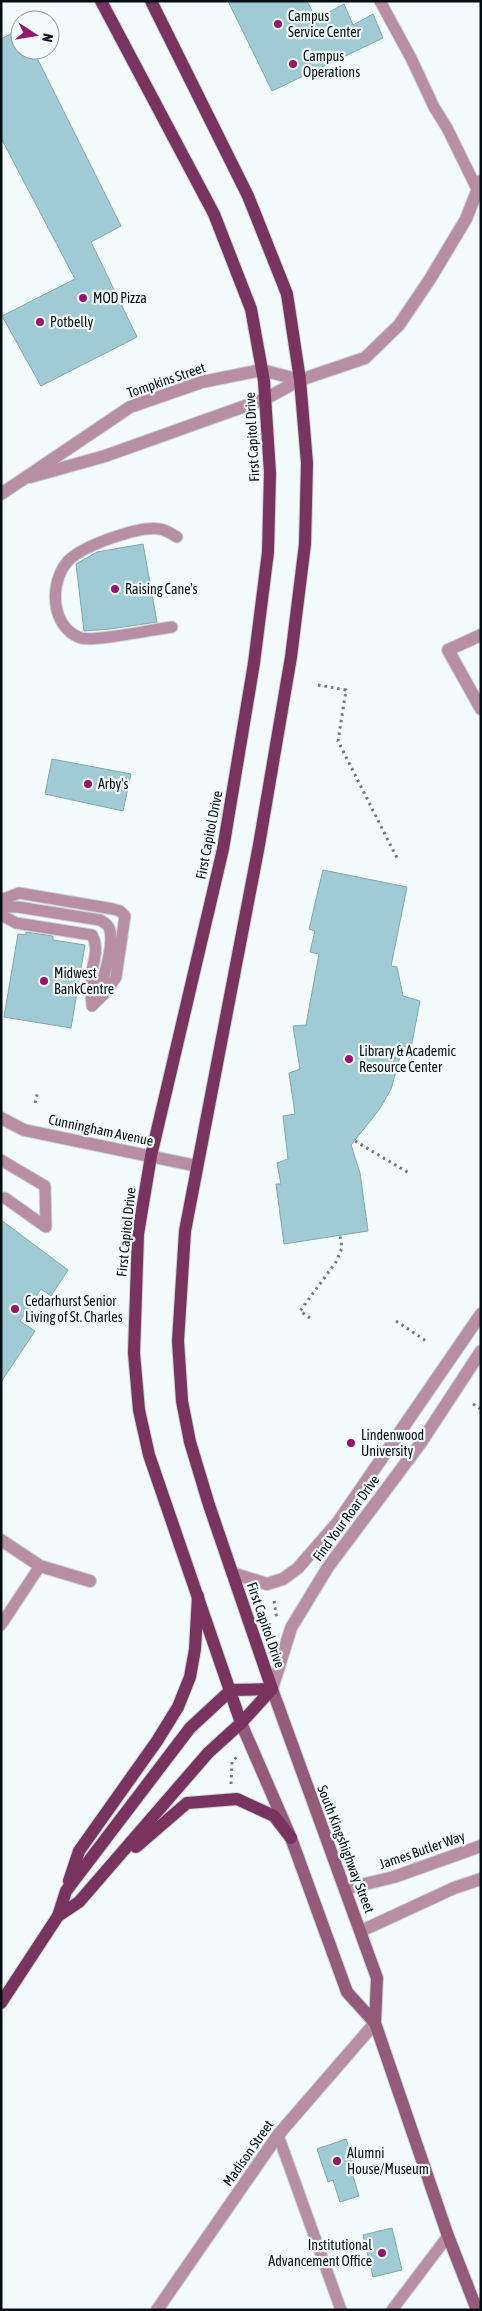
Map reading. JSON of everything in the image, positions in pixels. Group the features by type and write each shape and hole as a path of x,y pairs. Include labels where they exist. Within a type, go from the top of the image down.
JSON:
{"main road":[{"name":"First Capitol Drive","path":"101,1 214,214 251,309 265,399 270,473 268,552 254,663 223,849 151,1156 138,1234 134,1353 139,1410 149,1455 241,1723"},
{"name":"First Capitol Drive","path":"151,1 248,196 284,285 300,380 307,463 305,544 292,648 259,845 185,1231 178,1341 182,1401 190,1442 209,1505 272,1689"},
{"path":"66,1891 79,1851 157,1741 178,1707 190,1677 195,1649 198,1594"},
{"name":"First Capitol Drive","path":"1,2002 58,1916 66,1891 190,1728 231,1690 272,1689"},
{"name":"First Capitol Drive","path":"58,1916 79,1902 208,1753 241,1723 272,1689"},
{"name":"South Kingshighway Street","path":"272,1689 324,1837 361,1931 377,1978 375,2023 448,2236 477,2310"},
{"name":"South Kingshighway Street","path":"241,1723 291,1838 347,1992 375,2023"},
{"path":"105,1872 187,1803 237,1799 274,1816 291,1838"}],"street":[{"name":"Tompkins Street","path":"30,477 105,456 265,399 300,380 365,358 399,325 466,219 479,186"},
{"name":"Tompkins Street","path":"1,494 30,477 130,407 202,382 262,370 300,380"},
{"path":"481,635 448,650 481,709"},
{"name":"Cunningham Avenue","path":"1,1118 24,1130 197,1166"},
{"name":"Find Your Roar Drive","path":"232,1573 267,1584 283,1578 298,1568 343,1514 481,1314"},
{"name":"Find Your Roar Drive","path":"272,1689 285,1640 304,1605 328,1568 420,1444 481,1351"},
{"path":"1,1540 40,1566 90,1581"},
{"name":"James Butler Way","path":"345,1890 394,1877 481,1846"},
{"path":"361,1931 454,1888 481,1879"},
{"name":"Madison Street","path":"158,2310 278,2135 375,2023"}],"lane":[{"path":"380,1 411,58 434,107 479,186"},
{"path":"172,627 82,638 64,628 55,608 58,582 68,561 86,548 140,530 160,529 177,537"},
{"path":"1,900 19,893 113,909 125,916 116,977 108,990 92,1006"},
{"path":"1,907 18,907 100,920 107,924 111,932 110,943 102,984 92,1006"},
{"path":"1,915 16,923 92,935 96,942 96,950 90,980 92,1006"},
{"path":"1,1160 45,1186 46,1227 6,1198"},
{"path":"1,1625 40,1566"},
{"path":"278,2135 341,2310"},
{"path":"392,2310 448,2236"}],"path":[{"path":"318,685 346,690 338,741 398,860"},
{"path":"34,1103 38,1091"},
{"path":"355,1141 409,1173"},
{"path":"310,1318 300,1312 336,1262 342,1248 340,1236"},
{"path":"396,1322 426,1340"},
{"path":"473,1404 481,1409"},
{"path":"274,1601 274,1613 278,1622"},
{"path":"231,1784 232,1762 237,1756"}],"building":[{"name":"Campus Operations","path":"228,1 307,1 316,19 344,4 353,25 373,14 383,38 272,91"},
{"path":"10,34 10,60 38,60 121,226 91,242 137,337 41,386 2,316 75,279 1,138 1,39"},
{"name":"Raising Cane's","path":"143,544 157,622 84,631 76,564 97,552"},
{"name":"Arby's","path":"52,759 131,774 123,811 45,794"},
{"name":"Library & Academic Resource Center","path":"323,870 407,887 391,966 397,967 403,996 420,1001 411,1048 403,1046 391,1089 379,1110 351,1145 360,1173 368,1231 284,1244 276,1184 281,1184 277,1163 288,1159 283,1116 295,1114 289,1073 300,1069 293,1026 306,1025 319,954 310,952 315,931 309,929"},
{"name":"Midwest BankCentre","path":"26,932 53,936 53,940 85,945 71,1028 4,1017 18,934 26,935"},
{"name":"Cedarhurst Senior Living of St. Charles","path":"1,1220 68,1270 51,1296 41,1289 20,1321 35,1331 1,1382"},
{"name":"Alumni House/Museum","path":"346,2139 358,2173 353,2176 359,2196 340,2202 333,2180 328,2182 317,2149"},
{"name":"Institutional Advancement Office","path":"392,2228 402,2270 373,2277 363,2235"}],"place":[{"name":"Campus Service Center","path":"278,24"},
{"name":"Campus Operations","path":"293,64"},
{"name":"MOD Pizza","path":"83,298"},
{"name":"Potbelly","path":"40,322"},
{"name":"Raising Cane's","path":"115,589"},
{"name":"Arby's","path":"88,784"},
{"name":"Midwest BankCentre","path":"44,981"},
{"name":"Library & Academic Resource Center","path":"349,1059"},
{"name":"Cedarhurst Senior Living of St. Charles","path":"15,1309"},
{"name":"Lindenwood University","path":"351,1443"},
{"name":"Alumni House/Museum","path":"337,2161"},
{"name":"Institutional Advancement Office","path":"382,2253"}]}
